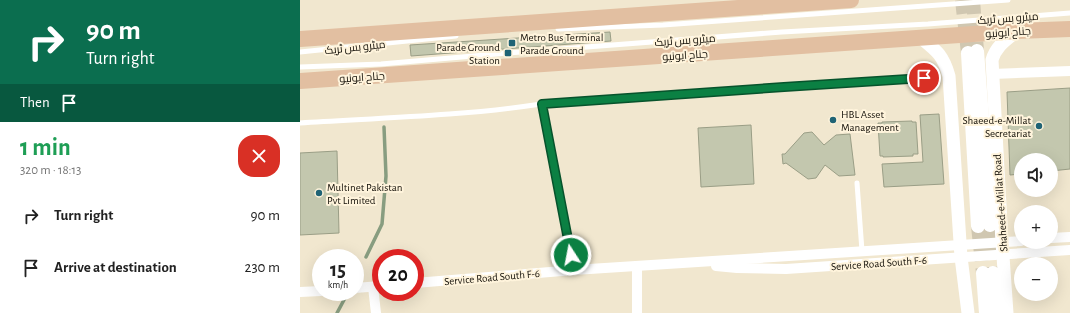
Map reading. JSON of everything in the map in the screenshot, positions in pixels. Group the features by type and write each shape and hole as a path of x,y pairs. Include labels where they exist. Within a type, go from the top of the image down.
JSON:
{"main road":[{"path":"300,39 851,0"},
{"name":"جناح ایونیو","path":"300,81 1017,31 1070,29"},
{"name":"Shaheed-e-Millat Road","path":"972,52 984,226"},
{"path":"986,313 988,273 996,313"}],"street":[{"name":"Shaheed-e-Millat Road","path":"1007,313 992,60 994,52 1000,44 1017,31"},
{"path":"921,38 942,57 949,76 960,251 968,313"},
{"path":"992,74 1070,71"},
{"path":"1058,238 1070,237"},
{"name":"Service Road South F-6","path":"1002,248 1014,244"},
{"name":"Service Road South F-6","path":"688,263 737,268 786,269 1002,248 1070,250"},
{"name":"Service Road South F-6","path":"424,282 574,270 862,251 960,251"},
{"path":"637,266 637,313"},
{"path":"300,292 312,291"},
{"path":"376,301 376,313"}],"lane":[{"name":"میٹرو بس ٹریک","path":"552,29 663,25 1008,0"},
{"name":"میٹرو بس ٹریک","path":"300,66 381,64 508,52 1070,13"},
{"name":"میٹرو بس ٹریک","path":"300,52 459,36"},
{"path":"300,123 473,112 511,109 542,104 776,87 924,78"},
{"path":"542,104 574,270"},
{"path":"857,183 862,251"}],"building":[{"name":"Metro Bus Terminal Parade Ground","path":"610,32 611,41 411,56 410,45"},
{"name":"Shaeed-e-Millat Secretariat","path":"1070,88 1070,169 1058,170 1058,153 1014,153 1014,175 1010,175 1007,92"},
{"path":"939,114 944,184 884,187 882,164 923,162 920,115"},
{"path":"916,122 918,154 913,154 913,156 880,156 878,123"},
{"path":"751,125 754,184 701,187 698,128"},
{"path":"812,132 824,145 836,135 850,134 855,175 839,176 825,165 816,178 808,179 786,163 783,164 782,154 785,154 804,133"},
{"name":"Multinet Pakistan Pvt Limited","path":"337,151 339,233 300,235 300,153"}],"waterway":[{"path":"366,257 382,224 386,176 384,127"},
{"path":"337,313 343,301"}],"tunnel":[{"path":"962,0 968,53"},
{"path":"973,0 977,51"},
{"path":"990,225 993,273"},
{"path":"978,226 983,273"}],"place":[{"name":"Metro Bus Terminal Parade Ground","path":"512,43"},
{"name":"Parade Ground Station","path":"508,53"},
{"name":"HBL Asset Management","path":"833,120"},
{"name":"Shaeed-e-Millat Secretariat","path":"1039,126"},
{"name":"Multinet Pakistan Pvt Limited","path":"319,193"}],"route":[{"path":"571,255 542,104 924,78"}]}
